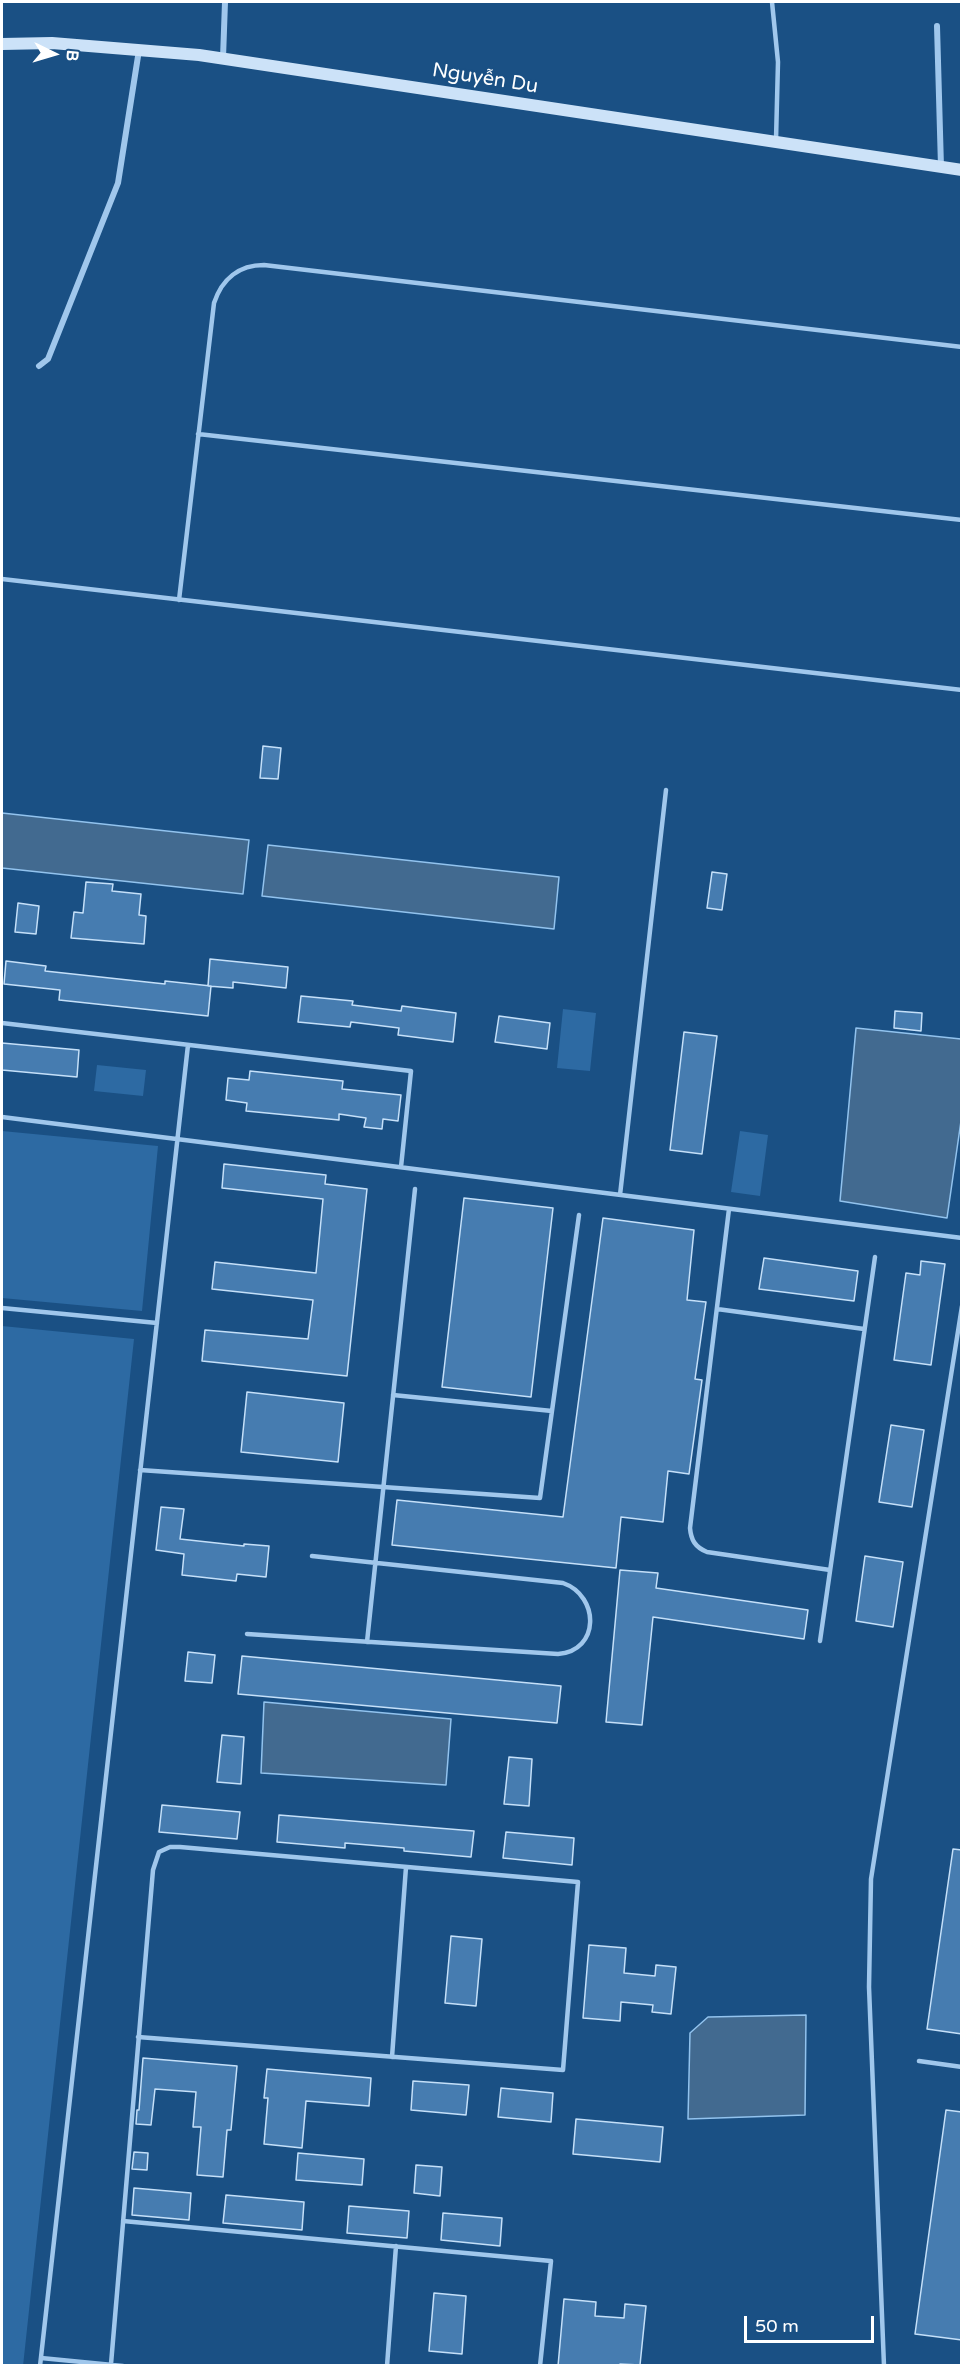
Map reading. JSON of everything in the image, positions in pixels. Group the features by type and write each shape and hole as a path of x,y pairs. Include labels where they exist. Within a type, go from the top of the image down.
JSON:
{"main road":[{"name":"Nguyễn Du","path":"2,44 52,43 223,58 962,170"}],"street":[{"path":"223,58 225,2"},
{"path":"937,26 941,167"},
{"path":"39,366 48,360 118,183 139,50"}],"lane":[{"path":"772,2 778,62 776,143"},
{"path":"179,600 214,303 217,293 230,276 256,265 962,347"},
{"path":"198,434 962,520"},
{"path":"2,579 962,690"},
{"path":"620,1195 666,790"},
{"path":"2,1023 411,1071 401,1167"},
{"path":"40,2366 188,1045"},
{"path":"2,1117 962,1238"},
{"path":"367,1642 415,1189"},
{"path":"729,1209 690,1528 692,1540 701,1550 707,1552 830,1570"},
{"path":"140,1470 540,1498 579,1215"},
{"path":"820,1641 875,1257"},
{"path":"884,2366 869,1987 871,1879 962,1306"},
{"path":"2,1308 157,1323"},
{"path":"717,1309 864,1329"},
{"path":"393,1395 552,1411"},
{"path":"248,1634 558,1654 572,1652 579,1647 588,1633 590,1624 588,1608 582,1594 562,1583 312,1556"},
{"path":"111,2364 138,2037 156,1857 165,1849 180,1847 578,1882 562,2070 138,2037"},
{"path":"392,2057 406,1867"},
{"path":"919,2061 962,2067"},
{"path":"123,2221 551,2261 540,2366"},
{"path":"387,2366 396,2247"},
{"path":"41,2358 123,2366"}],"shaded area":[{"path":"2,813 249,840 243,894 2,868"},
{"path":"268,845 559,877 554,929 262,896"},
{"path":"563,1009 596,1013 590,1071 557,1068"},
{"path":"856,1028 961,1039 961,1121 947,1218 840,1201"},
{"path":"97,1065 146,1070 143,1096 94,1091"},
{"path":"2,1131 158,1146 142,1311 2,1298"},
{"path":"740,1131 768,1135 760,1196 731,1192"},
{"path":"2,1326 134,1339 23,2366 2,2365"},
{"path":"264,1702 451,1719 446,1785 261,1773"},
{"path":"806,2015 805,2115 688,2119 690,2033 708,2017"}],"building":[{"path":"263,746 281,748 278,779 260,778"},
{"path":"712,872 727,874 722,910 707,908"},
{"path":"86,882 113,884 112,891 141,894 139,915 146,916 144,944 71,938 74,912 83,913"},
{"path":"18,903 39,906 36,934 15,932"},
{"path":"210,959 288,967 286,988 233,982 233,988 208,986"},
{"path":"6,961 46,966 45,971 165,984 165,981 211,986 208,1016 59,1000 60,990 4,984"},
{"path":"301,996 353,1001 352,1005 401,1011 402,1006 456,1013 453,1042 398,1035 399,1028 351,1022 350,1027 298,1022"},
{"path":"895,1011 922,1013 921,1031 894,1028"},
{"path":"499,1016 550,1023 547,1049 495,1042"},
{"path":"684,1032 717,1036 702,1154 670,1150"},
{"path":"2,1043 79,1050 77,1077 2,1070"},
{"path":"250,1071 343,1081 342,1089 401,1095 398,1121 383,1119 382,1129 364,1127 366,1118 339,1114 339,1120 246,1111 247,1103 226,1100 228,1078 249,1080"},
{"path":"224,1164 326,1175 325,1184 367,1189 347,1376 202,1361 205,1330 308,1339 313,1300 212,1289 215,1262 316,1273 323,1199 222,1188"},
{"path":"464,1198 553,1208 531,1397 442,1387"},
{"path":"603,1218 694,1230 687,1300 706,1302 695,1379 702,1380 689,1474 668,1471 663,1522 621,1517 616,1568 392,1545 397,1500 563,1517"},
{"path":"764,1258 858,1271 854,1301 759,1289"},
{"path":"921,1261 945,1264 931,1365 894,1360 906,1273 920,1275"},
{"path":"247,1392 344,1403 338,1462 241,1452"},
{"path":"891,1425 924,1430 912,1507 879,1502"},
{"path":"161,1507 184,1509 180,1539 244,1546 244,1544 269,1546 266,1577 237,1574 236,1581 182,1575 184,1554 156,1550"},
{"path":"865,1556 903,1562 893,1627 856,1621"},
{"path":"620,1570 658,1573 656,1588 808,1610 804,1639 653,1617 642,1725 606,1722"},
{"path":"188,1652 215,1655 212,1683 185,1681"},
{"path":"242,1656 561,1686 557,1723 238,1694"},
{"path":"222,1735 244,1737 241,1784 217,1782"},
{"path":"509,1757 532,1759 529,1806 504,1804"},
{"path":"162,1805 240,1812 237,1839 159,1832"},
{"path":"279,1815 474,1831 471,1857 345,1843 345,1848 277,1842"},
{"path":"506,1832 574,1838 572,1865 503,1858"},
{"path":"953,1849 962,1850 962,2034 927,2029"},
{"path":"451,1936 482,1939 476,2006 445,2003"},
{"path":"589,1945 626,1948 624,1973 655,1976 656,1965 676,1967 671,2014 652,2012 653,2005 621,2002 620,2021 583,2018"},
{"path":"143,2058 237,2066 231,2130 227,2130 223,2177 197,2175 201,2127 193,2127 196,2092 155,2089 151,2125 136,2124"},
{"path":"267,2069 371,2078 369,2106 306,2101 302,2148 264,2144 268,2098 264,2098"},
{"path":"413,2081 469,2085 466,2115 411,2110"},
{"path":"501,2088 553,2093 551,2122 498,2117"},
{"path":"946,2110 962,2112 962,2340 915,2334"},
{"path":"576,2119 663,2127 660,2162 573,2154"},
{"path":"134,2152 148,2153 147,2170 132,2169"},
{"path":"298,2153 364,2159 362,2185 296,2180"},
{"path":"416,2165 442,2167 440,2196 414,2193"},
{"path":"134,2188 191,2193 189,2220 132,2215"},
{"path":"226,2195 304,2202 302,2230 223,2223"},
{"path":"349,2206 409,2211 407,2238 347,2233"},
{"path":"443,2213 502,2218 500,2246 441,2240"},
{"path":"434,2293 466,2296 462,2354 429,2351"},
{"path":"564,2299 596,2302 595,2316 624,2318 625,2304 646,2306 640,2365 558,2366"}]}
